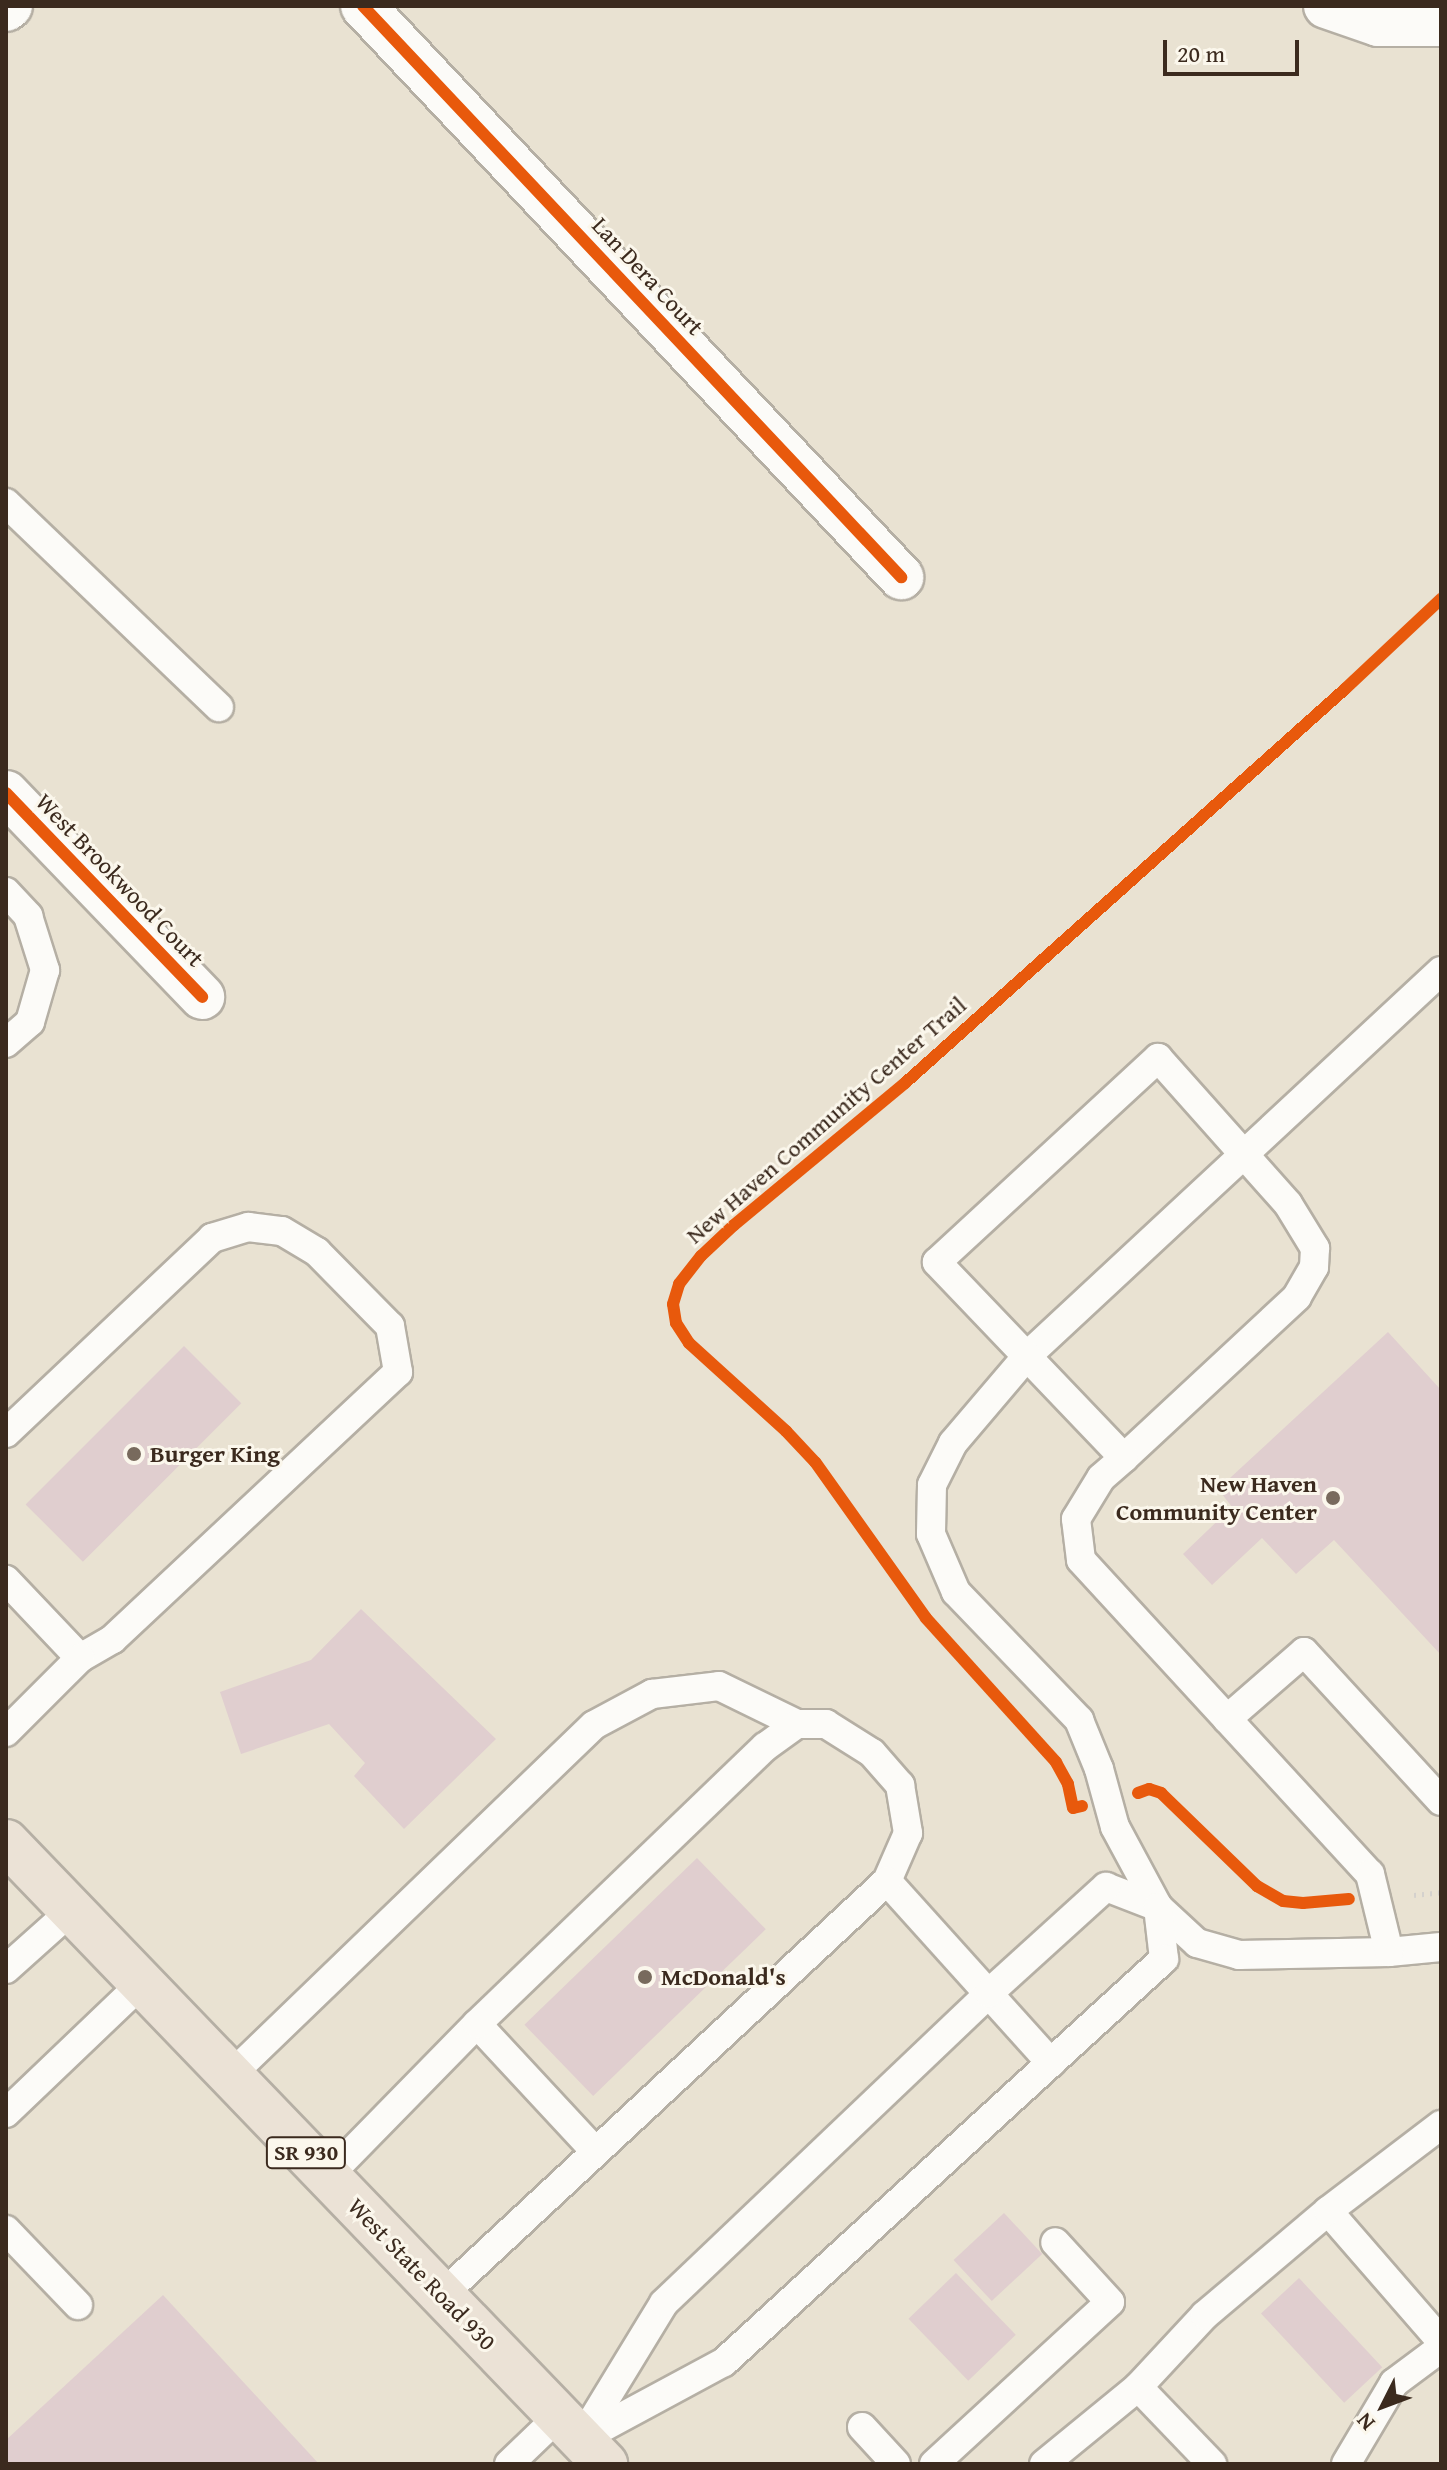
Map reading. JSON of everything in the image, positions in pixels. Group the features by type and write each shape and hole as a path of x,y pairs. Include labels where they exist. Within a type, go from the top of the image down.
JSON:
{"highway":[{"name":"West State Road 930","path":"6,1842 582,2440"}],"street":[{"name":"Lan Dera Court","path":"363,6 901,577"},
{"path":"1326,6 1378,24 1441,24"},
{"name":"West Brookwood Court","path":"6,793 202,997"}],"lane":[{"path":"6,503 219,707"},
{"path":"6,892 28,916 45,970 30,1022 6,1043"},
{"path":"1441,971 1027,1356 953,1443 932,1485 931,1534 956,1592 1079,1720 1099,1769 1115,1827 1158,1907 1197,1943 1239,1955 1389,1952 1441,1947"},
{"path":"1124,1458 937,1262 1158,1058 1245,1152 1306,1230 1315,1248 1314,1267 1297,1297 1124,1458 1101,1478 1076,1519 1081,1560 1370,1874 1389,1952"},
{"path":"6,1433 212,1238 248,1227 282,1231 317,1252 390,1326 398,1372 113,1639 80,1658 6,1732"},
{"path":"6,1580 80,1658"},
{"path":"1227,1719 1304,1652 1441,1801"},
{"path":"231,2075 594,1725 652,1694 719,1686 797,1724 826,1724 872,1753 900,1785 908,1833 887,1881 594,2150 442,2295"},
{"path":"328,2176 477,2024 727,1781 797,1724"},
{"path":"887,1881 1051,2063"},
{"path":"582,2440 664,2303 989,1993 1106,1887 1158,1907"},
{"path":"509,2464 582,2440 724,2362 1164,1959 1158,1907"},
{"path":"6,1969 72,1910"},
{"path":"6,2113 142,1983"},
{"path":"477,2024 594,2150"},
{"path":"1044,2464 1138,2387 1205,2315 1328,2211 1441,2125"},
{"path":"1328,2211 1441,2341"},
{"path":"6,2230 78,2305"},
{"path":"934,2464 1110,2302 1055,2242"},
{"path":"1346,2464 1394,2383 1441,2348"},
{"path":"1138,2387 1212,2464"},
{"path":"862,2427 896,2464"}],"path":[{"path":"1408,1895 1441,1892"}],"building":[{"name":"New Haven Community Center","path":"1388,1332 1441,1390 1441,1655 1334,1540 1296,1574 1262,1538 1212,1585 1183,1554 1232,1507 1218,1489"},
{"name":"Burger King","path":"184,1346 241,1403 83,1562 26,1504"},
{"path":"361,1609 496,1739 404,1829 354,1776 365,1763 329,1724 241,1754 220,1692 311,1660"},
{"name":"McDonald's","path":"697,1858 766,1929 593,2096 524,2025"},
{"path":"1004,2213 1042,2254 992,2301 954,2260"},
{"path":"956,2273 1016,2335 968,2381 909,2319"},
{"path":"1299,2278 1382,2367 1344,2403 1261,2313"},
{"path":"163,2295 319,2464 6,2464 6,2440"}],"cycle path":[{"path":"363,6 901,577"},
{"name":"New Haven Community Center Trail","path":"1082,1806 1073,1808 1068,1784 1056,1762 926,1618 815,1462 786,1431 689,1343 676,1323 673,1304 679,1284 701,1256 734,1225 905,1083 1345,689 1441,599"},
{"path":"6,793 202,997"},
{"path":"1138,1793 1149,1789 1161,1793 1257,1886 1283,1901 1303,1903 1349,1899"}],"place":[{"name":"Burger King","path":"134,1454"},
{"name":"New Haven Community Center","path":"1333,1498"},
{"name":"McDonald's","path":"645,1977"}]}
